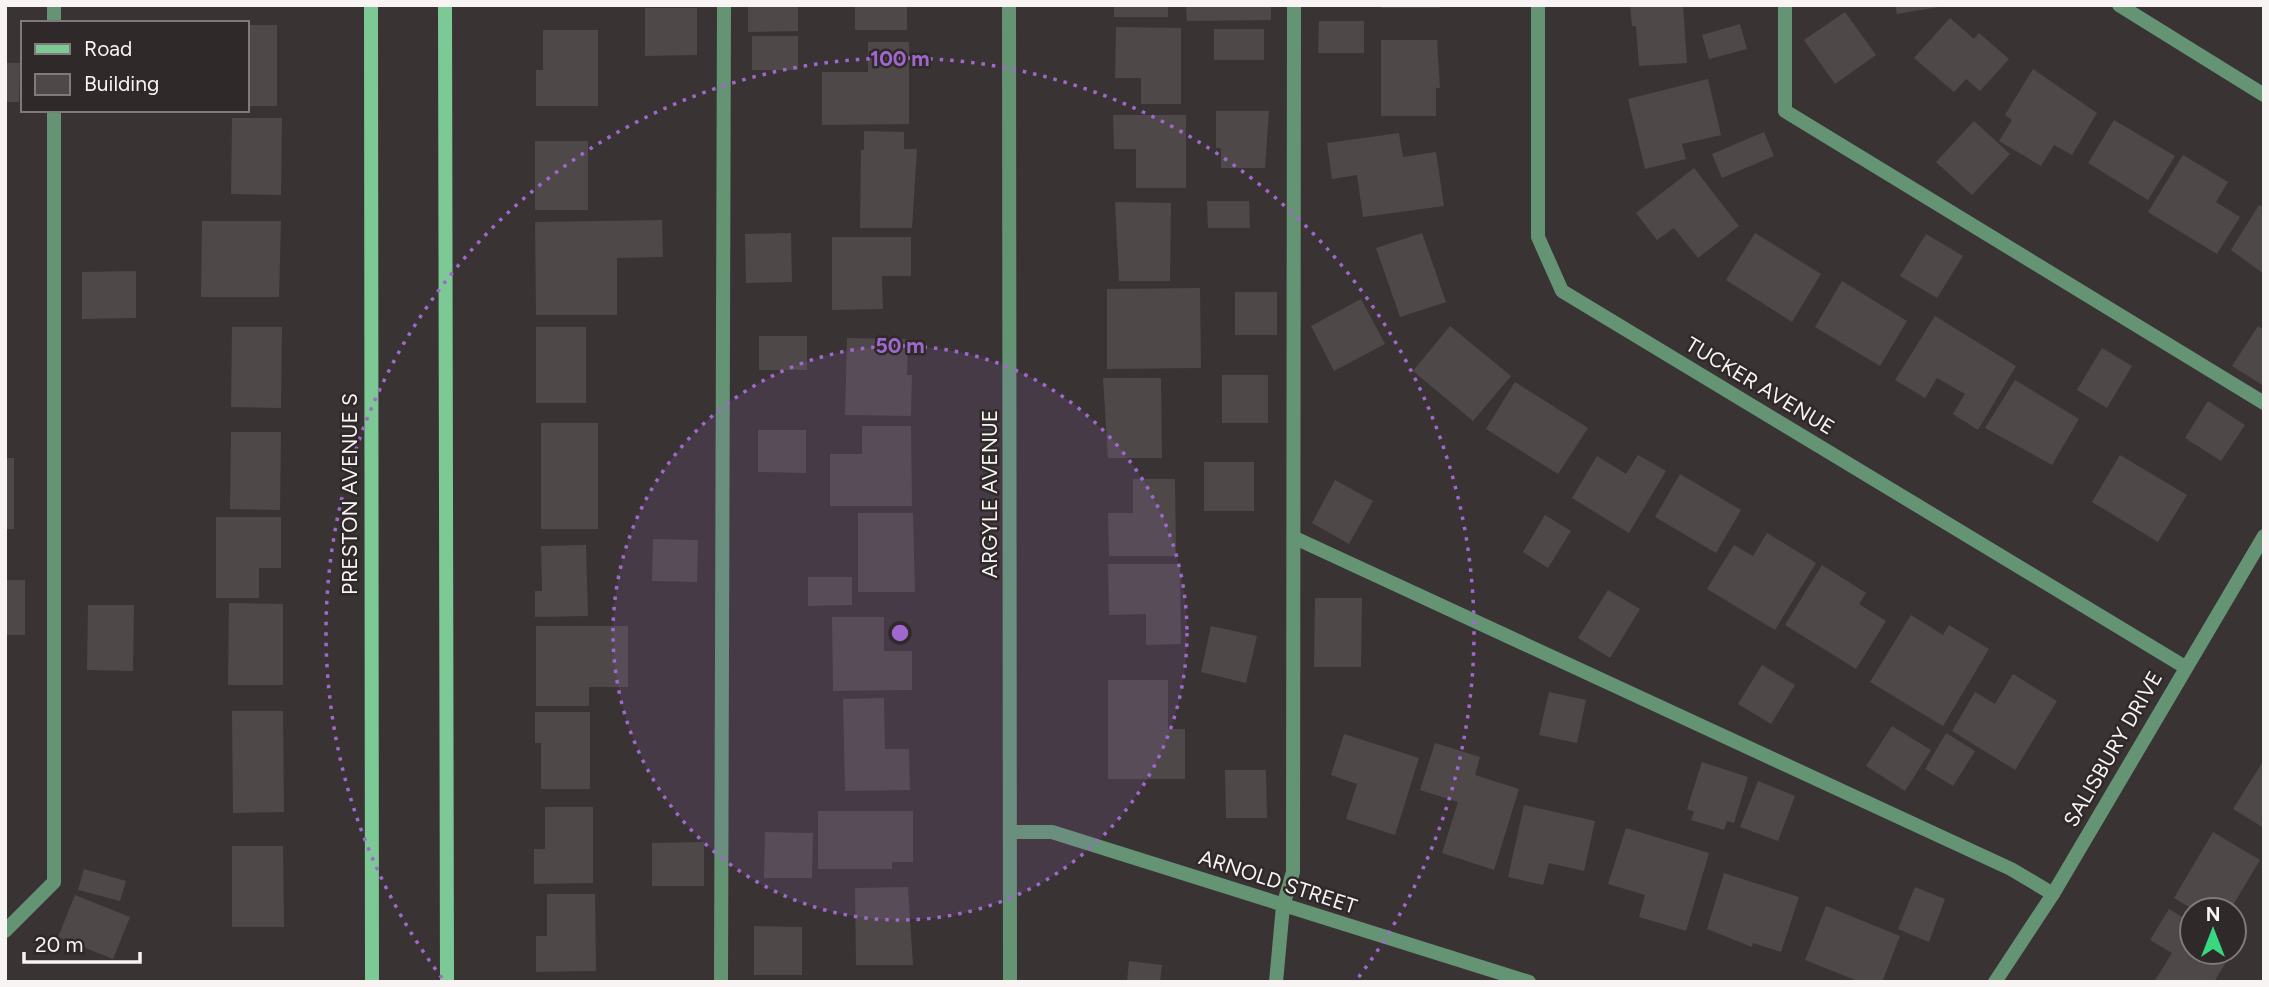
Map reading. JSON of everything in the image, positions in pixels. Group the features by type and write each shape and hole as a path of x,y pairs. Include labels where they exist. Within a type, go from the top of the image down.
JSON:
{"main road":[{"name":"PRESTON AVENUE S","path":"371,5 371,982"},
{"path":"445,5 447,982"}],"street":[{"path":"721,982 724,5"},
{"name":"ARGYLE AVENUE","path":"1009,5 1013,832 1010,982"},
{"path":"1276,982 1283,906 1293,872 1291,657 1295,538 1294,5"},
{"name":"TUCKER AVENUE","path":"1538,5 1538,237 1562,291 2185,667"},
{"path":"1785,5 1785,111 2264,403"},
{"path":"2119,5 2264,95"},
{"path":"5,931 54,882 54,112"},
{"name":"SALISBURY DRIVE","path":"1995,982 2053,894 2264,536"},
{"path":"1295,538 2011,869 2053,894"},
{"name":"ARNOLD STREET","path":"1013,832 1052,832 1529,982"}],"building":[{"path":"748,5 798,5 798,31 748,32"},
{"path":"855,5 907,5 907,30 855,30"},
{"path":"1114,5 1168,5 1168,17 1114,17"},
{"path":"1186,5 1271,5 1271,20 1187,21"},
{"path":"1381,5 1440,5 1440,8 1381,8"},
{"path":"1630,5 1683,5 1687,63 1639,66 1636,26 1632,26"},
{"path":"1895,5 1939,5 1939,7 1897,14"},
{"path":"645,8 697,8 697,55 645,56"},
{"path":"1845,12 1876,55 1835,84 1804,40"},
{"path":"1950,18 1974,39 1979,33 2009,59 1980,91 1966,79 1954,92 1914,58"},
{"path":"1319,21 1364,21 1364,53 1318,53"},
{"path":"1740,24 1747,49 1709,59 1702,35"},
{"path":"248,25 277,25 277,106 248,106"},
{"path":"1116,27 1181,28 1181,104 1141,104 1141,78 1115,78"},
{"path":"1214,29 1264,29 1264,60 1214,60"},
{"path":"543,30 598,30 598,106 536,106 536,70 543,70"},
{"path":"752,36 798,36 798,70 752,70"},
{"path":"1381,40 1437,40 1440,88 1436,88 1436,116 1381,116"},
{"path":"868,42 909,42 909,124 822,125 822,72 868,72"},
{"path":"5,63 20,63 19,102 5,102"},
{"path":"2033,69 2097,113 2072,155 2054,145 2041,166 1999,141 2012,120 2005,115"},
{"path":"1708,79 1721,135 1682,144 1686,159 1645,169 1628,99"},
{"path":"1216,111 1269,111 1265,168 1221,168 1221,148 1216,148"},
{"path":"1113,115 1186,115 1186,188 1136,188 1136,149 1114,149"},
{"path":"232,118 282,118 281,195 231,194"},
{"path":"2114,120 2175,156 2148,200 2088,163"},
{"path":"1974,121 2010,154 1972,195 1936,162"},
{"path":"864,131 904,132 904,149 917,149 912,228 860,228 861,150 864,150"},
{"path":"1764,132 1774,156 1722,178 1712,154"},
{"path":"1399,133 1403,157 1436,152 1444,206 1363,217 1357,175 1332,179 1327,143"},
{"path":"535,141 588,141 588,210 535,210"},
{"path":"2183,155 2228,182 2216,202 2240,217 2217,254 2148,212"},
{"path":"1694,168 1739,226 1698,258 1674,228 1657,240 1636,213"},
{"path":"1207,201 1249,201 1250,228 1208,228"},
{"path":"1115,202 1171,203 1170,281 1119,281"},
{"path":"2259,205 2264,208 2264,274 2231,250"},
{"path":"662,220 663,257 617,258 617,315 536,315 535,222"},
{"path":"202,221 281,221 279,297 201,297"},
{"path":"791,233 792,282 746,283 745,234"},
{"path":"1422,233 1446,302 1400,317 1376,248"},
{"path":"1755,233 1821,274 1792,322 1726,280"},
{"path":"1926,234 1963,256 1937,298 1900,276"},
{"path":"832,237 911,237 911,276 882,276 883,309 832,310"},
{"path":"136,271 136,318 82,319 82,272"},
{"path":"1842,281 1907,321 1880,366 1815,327"},
{"path":"1200,288 1201,368 1107,369 1107,289"},
{"path":"1235,292 1277,292 1277,335 1235,335"},
{"path":"1361,299 1385,344 1334,371 1311,326"},
{"path":"1935,316 2016,366 1978,430 1953,414 1965,394 1937,378 1925,398 1895,380"},
{"path":"1450,326 1511,376 1473,421 1413,371"},
{"path":"2258,326 2264,330 2264,386 2232,366"},
{"path":"232,327 282,327 281,408 231,407"},
{"path":"536,327 586,327 586,403 536,403"},
{"path":"759,336 807,336 807,370 759,370"},
{"path":"847,338 908,339 907,375 912,375 911,416 845,415"},
{"path":"2102,348 2132,366 2107,408 2077,390"},
{"path":"1222,375 1268,375 1268,423 1222,423"},
{"path":"1103,378 1161,378 1162,458 1108,458"},
{"path":"2015,380 2079,419 2052,465 1985,428"},
{"path":"1515,382 1588,428 1558,474 1486,429"},
{"path":"2208,401 2245,425 2221,461 2185,438"},
{"path":"541,423 598,423 598,529 541,529"},
{"path":"862,426 911,426 912,506 830,506 830,454 862,454"},
{"path":"758,430 806,430 806,473 758,472"},
{"path":"231,432 281,432 280,510 230,509"},
{"path":"1638,455 1666,471 1629,533 1572,498 1597,456 1626,474"},
{"path":"2120,455 2187,495 2158,542 2092,502"},
{"path":"5,458 14,458 14,529 5,529"},
{"path":"1204,462 1254,462 1254,511 1204,511"},
{"path":"1680,474 1741,510 1716,553 1655,517"},
{"path":"1133,479 1175,479 1176,556 1109,556 1108,513 1133,513"},
{"path":"1335,480 1373,501 1349,544 1312,523"},
{"path":"858,513 913,513 915,592 858,592"},
{"path":"1545,515 1571,531 1548,568 1523,552"},
{"path":"216,517 281,517 281,568 259,568 259,598 216,598"},
{"path":"1767,533 1816,563 1775,630 1707,589 1734,545 1753,556"},
{"path":"653,539 698,540 697,582 652,581"},
{"path":"586,545 588,616 535,617 535,591 542,591 541,546"},
{"path":"1108,564 1180,564 1181,644 1146,645 1146,614 1109,615"},
{"path":"1822,565 1866,593 1859,604 1886,621 1856,669 1785,625"},
{"path":"808,577 852,577 852,605 808,606"},
{"path":"5,580 25,580 25,635 5,635"},
{"path":"1608,590 1640,609 1610,658 1578,638"},
{"path":"1315,598 1362,598 1361,667 1314,667"},
{"path":"229,603 283,604 283,685 228,685"},
{"path":"88,605 134,605 133,671 87,670"},
{"path":"1911,615 1943,635 1949,625 1989,649 1943,726 1870,682"},
{"path":"832,617 884,617 884,651 912,651 912,690 833,691"},
{"path":"536,626 628,626 628,687 589,687 589,706 536,706"},
{"path":"1211,626 1257,636 1246,683 1201,672"},
{"path":"1762,665 1795,685 1771,724 1738,704"},
{"path":"2013,674 2057,701 2015,770 1952,731 1975,692 1995,704"},
{"path":"1108,680 1168,680 1168,729 1185,729 1185,779 1108,779"},
{"path":"1549,692 1586,700 1577,743 1539,735"},
{"path":"884,698 885,749 909,749 910,790 845,791 843,699"},
{"path":"232,711 283,711 284,812 233,813"},
{"path":"535,712 590,712 590,789 541,789 541,743 535,743"},
{"path":"1892,726 1931,750 1905,791 1866,766"},
{"path":"1946,733 1975,751 1953,786 1925,769"},
{"path":"1344,734 1419,758 1395,835 1346,819 1357,784 1331,775"},
{"path":"1435,743 1480,757 1475,775 1519,789 1494,870 1442,853 1458,802 1420,790"},
{"path":"2264,760 2264,828 2233,809"},
{"path":"1702,762 1748,777 1734,823 1727,821 1724,830 1691,820 1694,812 1687,809"},
{"path":"1225,770 1266,770 1267,818 1226,818"},
{"path":"1758,781 1795,796 1778,841 1740,827"},
{"path":"1524,805 1595,821 1584,871 1549,863 1543,885 1508,877"},
{"path":"545,807 593,807 593,883 534,884 534,849 545,849"},
{"path":"818,811 913,811 913,862 892,862 892,869 818,869"},
{"path":"1626,828 1709,853 1686,931 1639,917 1645,895 1608,884"},
{"path":"765,832 813,833 812,878 764,878"},
{"path":"2213,832 2260,860 2238,896 2178,896 2178,900 2174,898"},
{"path":"704,842 704,886 652,886 652,843"},
{"path":"232,846 283,846 284,927 232,927"},
{"path":"84,869 126,881 120,901 78,890"},
{"path":"1724,873 1799,897 1781,952 1753,943 1752,947 1707,929"},
{"path":"908,887 913,965 856,965 855,888"},
{"path":"1915,887 1945,899 1929,942 1898,929"},
{"path":"547,894 595,894 596,971 536,972 536,936 547,936"},
{"path":"75,895 130,917 113,959 58,937"},
{"path":"1826,906 1900,936 1882,982 1860,982 1805,960"},
{"path":"2169,909 2178,914 2178,966 2224,966 2214,982 2154,982 2172,953 2150,940"},
{"path":"754,926 802,927 802,975 754,975"},
{"path":"1129,961 1162,965 1160,982 1127,982"}]}
